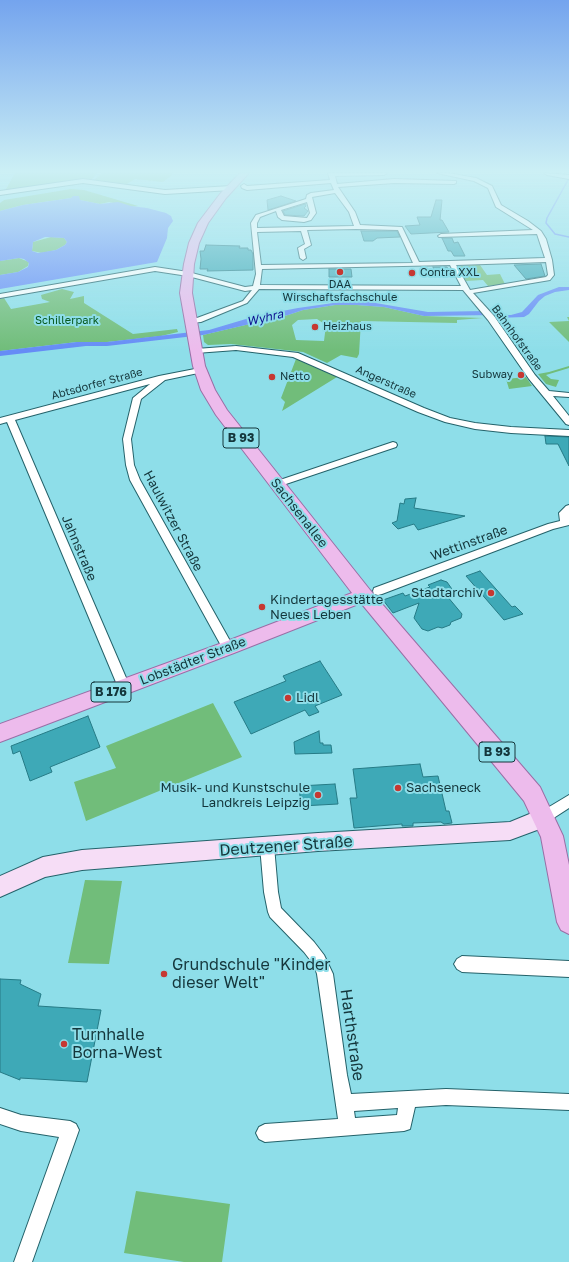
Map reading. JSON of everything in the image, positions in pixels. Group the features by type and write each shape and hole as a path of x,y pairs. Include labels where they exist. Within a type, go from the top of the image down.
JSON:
{"main road":[{"name":"Sachsenallee","path":"199,232 193,248 186,293 200,370 208,390 220,412 277,484 371,593 410,651 519,777 532,794 544,817"},
{"name":"Lobstädter Straße","path":"0,733 371,593"},
{"name":"Deutzener Straße","path":"0,887 43,867 59,863 267,846 510,831 544,817"},
{"name":"B 93","path":"544,817 552,836 569,922"}],"street":[{"path":"191,324 245,302 250,298 256,289 259,266 254,243 254,232"},
{"path":"303,258 301,248 308,245 305,232"},
{"path":"403,232 417,264"},
{"path":"0,296 155,270 188,274 245,289 256,289 263,287 467,290 548,279 551,275 549,260 543,239 539,232 441,236"},
{"path":"259,266 417,264 549,260"},
{"name":"Bahnhofstraße","path":"452,263 467,290 491,318 538,385 569,422"},
{"name":"Angerstraße","path":"195,347 236,348 295,355 421,410 448,420 475,426 511,430 569,433"},
{"name":"Abtsdorfer Straße","path":"5,419 162,378 200,370"},
{"path":"128,388 137,398 162,378"},
{"path":"546,393 569,395"},
{"name":"Haulwitzer Straße","path":"137,398 132,413 127,444 130,465 135,480 228,648"},
{"name":"Jahnstraße","path":"5,419 124,687"},
{"path":"277,484 393,445"},
{"path":"567,522 564,513 569,508"},
{"name":"Wettinstraße","path":"371,593 551,526 567,522"},
{"name":"Deutzener Straße","path":"544,817 569,801"},
{"name":"Harthstraße","path":"267,846 271,892 275,912 309,947 319,960 325,974 339,1075 345,1104 347,1127"},
{"path":"462,964 569,970"},
{"path":"345,1104 446,1097 569,1102"},
{"path":"265,1134 404,1122 408,1099"},
{"path":"0,1116 21,1123 70,1130 23,1262"}],"green space":[{"path":"51,237 64,238 67,242 65,245 56,250 42,253 32,251 33,242"},
{"path":"19,258 29,262 28,266 18,272 0,275 0,261"},
{"path":"480,265 487,275 500,274 505,284 488,286 483,280 466,281 458,266"},
{"name":"Schillerpark","path":"62,289 74,292 70,299 84,296 84,303 133,334 177,329 178,332 161,336 107,342 77,342 0,351 0,299 4,298 11,309 50,302 42,299 41,295"},
{"path":"335,305 357,305 384,307 424,316 483,318 457,320 457,323 361,321 359,354 357,358 341,355 327,363 303,352 231,344 208,345 204,342 203,335 288,315 303,310","holes":["317,319 326,325 324,341 296,340 292,325 298,320"]},
{"path":"569,321 569,342 549,322"},
{"path":"296,359 337,377 282,411 285,402 281,398"},
{"path":"569,366 569,368 546,375 551,379 559,380 556,387 546,384 538,374 549,372"},
{"path":"526,377 532,386 509,389 506,379"},
{"path":"213,703 242,757 86,821 74,782 116,768 106,746"},
{"path":"85,880 122,881 109,964 68,963"},
{"path":"136,1191 230,1204 222,1262 184,1262 124,1253"}],"water":[{"path":"0,232 168,232 167,238 157,262 0,289 0,275 18,272 28,267 29,263 24,259 19,258 0,261","holes":["45,237 64,238 67,242 65,245 56,250 38,253 32,251 33,242"]},
{"name":"Wyhra","path":"559,287 569,287 569,290 555,292 545,296 529,314 524,317 497,318 494,315 424,316 384,307 335,305 303,310 288,315 203,335 0,356 0,351 77,342 107,342 209,330 256,316 347,301 364,301 428,312 484,311 501,315 511,315 522,312 538,295"}],"building":[{"path":"361,232 397,232 400,237 377,238 373,241 364,241"},
{"path":"409,232 449,232 411,234"},
{"path":"442,238 452,238 454,243 458,242 465,256 454,256 451,251 448,251"},
{"path":"206,245 240,246 239,248 248,248 248,250 251,250 253,254 253,270 207,271 208,269 200,269 200,251 204,251"},
{"path":"541,264 545,276 526,279 514,265"},
{"path":"433,267 447,267 450,273 436,273"},
{"name":"DAA Wirschaftsfachschule","path":"329,269 351,269 352,277 329,277"},
{"path":"545,436 569,437 569,466 558,444 546,444"},
{"path":"416,498 414,508 465,516 418,530 414,524 398,529 392,523 397,521 400,503 404,504 405,499"},
{"name":"Stadtarchiv","path":"480,571 512,607 515,606 523,614 504,620 466,576"},
{"path":"441,580 447,582 454,592 447,596 462,614 461,618 442,628 438,627 428,631 422,629 414,618 419,603 393,613 383,600 403,593 405,596 430,587 428,585"},
{"name":"Lidl","path":"320,661 342,695 315,706 319,712 309,716 305,710 251,734 234,702 286,681 283,676"},
{"path":"88,716 100,747 50,767 52,772 30,781 20,751 13,754 11,746"},
{"path":"319,731 320,743 323,743 323,745 331,745 332,753 295,754 294,742"},
{"name":"Sachseneck","path":"420,764 423,777 438,776 446,811 449,811 452,823 413,823 413,826 402,826 402,824 354,828 350,798 357,798 353,769"},
{"name":"Musik- und Kunstschule Landkreis Leipzig","path":"335,784 338,804 301,806 299,786"},
{"path":"0,979 21,980 20,984 41,994 38,1006 101,1010 87,1082 20,1078 20,1080 0,1072"}],"waterway":[{"path":"553,232 555,234 569,237"}],"place":[{"name":"DAA Wirschaftsfachschule","path":"340,272"},
{"name":"Contra XXL","path":"412,273"},
{"name":"Heizhaus","path":"315,327"},
{"name":"Subway","path":"521,375"},
{"name":"Netto","path":"272,377"},
{"name":"Stadtarchiv","path":"491,593"},
{"name":"Kindertagesstätte Neues Leben","path":"262,607"},
{"name":"Lidl","path":"288,698"},
{"name":"Sachseneck","path":"398,788"},
{"name":"Musik- und Kunstschule Landkreis Leipzig","path":"318,795"},
{"name":"Grundschule \"Kinder dieser Welt\"","path":"164,974"},
{"name":"Turnhalle Borna-West","path":"64,1044"}]}
